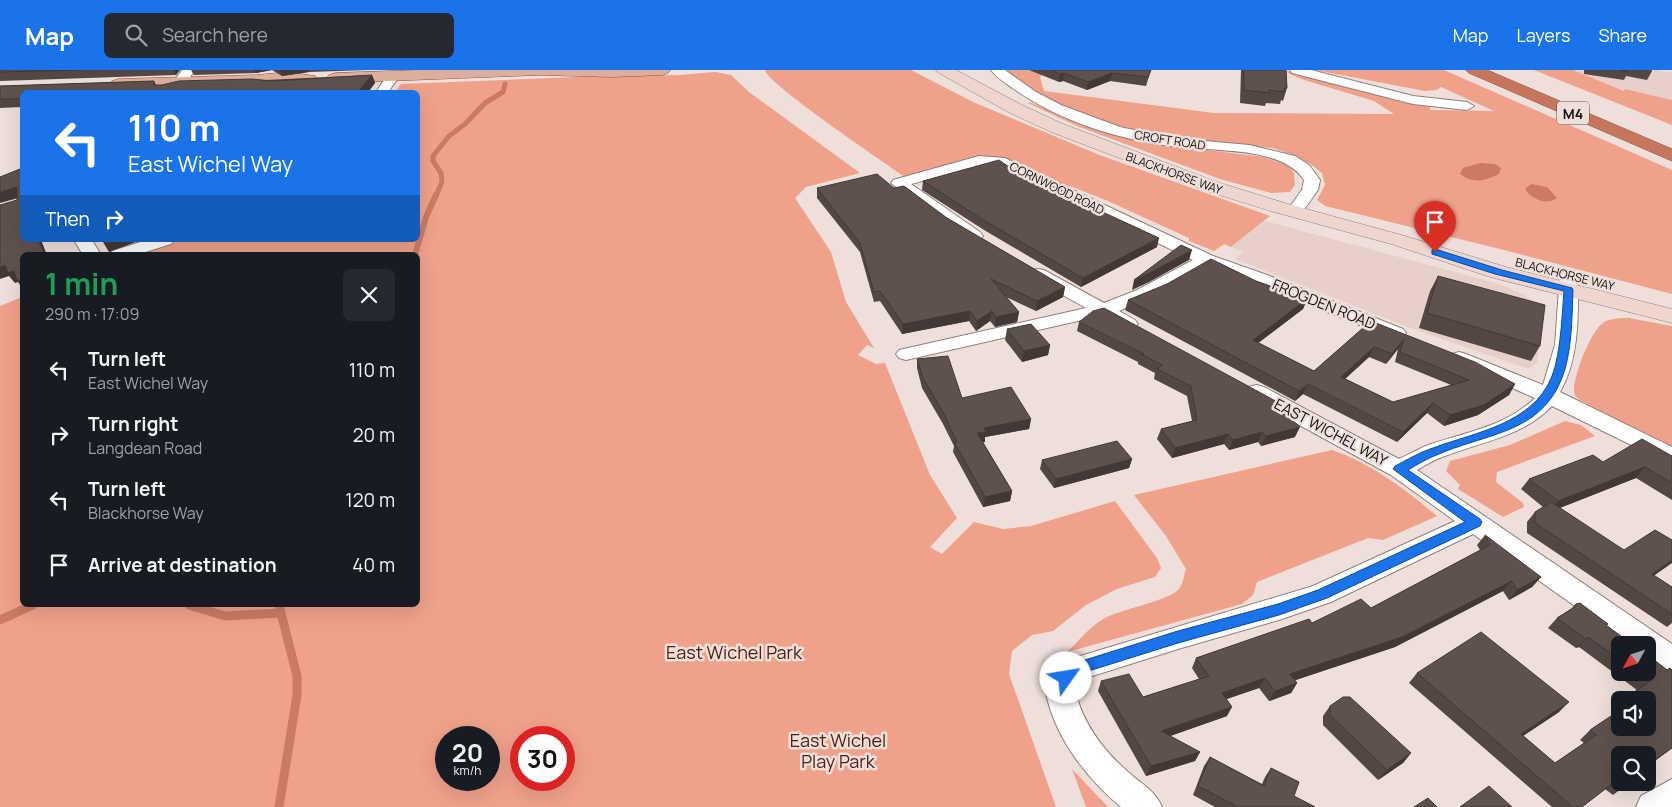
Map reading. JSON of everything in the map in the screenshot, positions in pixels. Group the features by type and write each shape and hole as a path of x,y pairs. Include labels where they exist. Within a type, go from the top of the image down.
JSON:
{"highway":[{"name":"M4","path":"1474,70 1672,156"},
{"name":"M4","path":"1510,70 1593,104"}],"main road":[{"path":"107,85 185,76 272,82 541,70 612,72 664,70"},
{"path":"936,70 961,75"},
{"name":"BLACKHORSE WAY","path":"944,70 961,75 1014,108 1095,144 1210,186 1294,212 1398,240 1490,269 1672,301"},
{"name":"BLACKHORSE WAY","path":"1569,282 1672,316"}],"street":[{"name":"CROFT ROAD","path":"997,70 1042,102 1097,125 1146,137 1204,146 1263,151 1288,159 1305,170 1312,180 1310,190 1294,212"},
{"path":"1296,70 1413,100 1467,106"},
{"path":"168,90 185,76"},
{"path":"383,90 393,77"},
{"name":"CORNWOOD ROAD","path":"985,242 953,222 899,183 979,161 1000,161 1207,260"},
{"path":"127,252 159,242"},
{"path":"906,354 1122,304 1156,289 1207,260"},
{"name":"FROGDEN ROAD","path":"1207,260 1264,280 1413,339"},
{"path":"1022,265 1144,333"},
{"path":"1399,469 1435,451 1478,438 1512,424 1536,409 1548,395 1560,369 1566,333 1569,282"},
{"path":"1439,350 1548,395 1672,457"},
{"name":"EAST WICHEL WAY","path":"1239,383 1399,469 1672,658"},
{"path":"1146,807 1101,769 1085,748 1072,723 1062,702 1060,688 1066,678 1077,668 1279,609 1322,594 1476,522"},
{"path":"1652,807 1672,794"}],"shaded area":[{"path":"1573,70 1657,70 1672,73 1672,100 1626,89 1624,91"},
{"path":"1480,163 1495,164 1501,168 1499,174 1475,180 1460,174 1463,168"},
{"path":"1531,184 1547,187 1557,198 1544,201 1531,196 1525,189"},
{"path":"1265,221 1496,283 1523,294 1536,304 1539,348 1537,363 1528,369 1405,326 1235,259 1243,252 1231,247"}],"green space":[{"path":"765,70 911,70 973,102 1097,154 1270,216 1231,247 1224,244 1214,251 1189,241 1189,238 1108,201 1070,186 1067,187 1007,159 985,156 905,177 804,106 770,78"},
{"path":"1004,70 1048,70 1040,77 1044,91 1214,113 1394,114 1374,101 1301,79 1282,70 1402,96 1430,107 1430,110 1494,111 1441,87 1437,90 1425,91 1315,70 1444,70 1672,170 1672,294 1325,206 1317,200 1325,185 1322,173 1312,165 1290,154 1273,148 1195,141 1120,126 1068,109 1042,96"},
{"path":"1534,70 1573,70 1624,91 1625,89 1672,100 1672,125"},
{"path":"715,72 731,75 749,92 860,173 806,187 795,198 831,252 846,302 874,348 867,345 858,355 876,364 885,363 930,475 957,518 930,547 942,554 974,522 1003,529 1031,526 1115,501 1157,558 1161,568 1155,577 1117,589 1086,605 1053,631 1032,635 1012,651 1009,674 1056,807 0,807 0,306 20,298 20,607 420,607 420,252 145,252 174,242 420,242 420,90 396,90 401,84 680,75"},
{"path":"1029,102 1081,123 1150,143 1264,157 1289,166 1294,173 1295,185 1290,192 1271,193 1220,179 1077,126"},
{"path":"1629,318 1672,326 1672,449 1580,400 1574,390 1580,365 1588,344 1598,328 1609,320"},
{"path":"1565,421 1581,425 1595,436 1497,472 1496,482 1523,503 1524,507 1503,517 1458,489 1460,485 1446,471 1450,461 1510,445"},
{"path":"1332,450 1374,470 1400,487 1437,516 1383,540 1368,538 1257,582 1253,595 1242,604 1067,652 1090,629 1105,618 1164,598 1178,590 1181,585 1186,569 1166,536 1134,495"},
{"path":"1072,769 1108,807 1086,807"}],"building":[{"path":"0,70 81,70 0,72"},
{"path":"1051,70 1151,70 1148,77 1112,73 1088,82"},
{"path":"1244,70 1286,70 1287,88 1284,88 1284,92 1269,90 1269,93 1244,90"},
{"path":"372,75 360,90 20,90 20,99 0,99 0,86 154,81 154,85 162,85 179,81 252,79 272,81"},
{"path":"999,160 1025,178 1030,175 1098,208 1096,209 1159,238 1083,278 985,221 923,181"},
{"path":"20,169 20,242 39,242 44,252 20,252 20,280 17,281 14,271 8,273 5,265 0,267 0,205 17,200 17,187 0,192 0,177"},
{"path":"877,174 894,188 904,186 947,218 1065,287 1037,301 991,279 1019,312 996,317 992,311 977,321 970,311 903,324 880,291 874,292 860,243 817,188"},
{"path":"1181,245 1192,250 1134,280"},
{"path":"1211,259 1256,281 1307,299 1253,340 1314,371 1371,321 1475,362 1515,384 1484,405 1450,415 1433,403 1403,432 1308,384 1299,391 1128,300 1167,284","holes":["1404,339 1400,352 1469,380 1393,402 1341,377 1374,347 1392,354"]},
{"path":"1438,276 1545,305 1540,346 1427,313"},
{"path":"1104,308 1283,405 1279,408 1300,427 1266,436 1262,432 1233,440 1228,434 1175,448 1161,429 1197,420 1191,386 1157,369 1162,365 1141,354 1144,354 1079,322 1093,311"},
{"path":"1031,324 1050,345 1024,351 1007,329"},
{"path":"948,356 962,398 1011,387 1031,419 984,428 986,432 977,433 1012,491 985,497 954,442 957,442 944,414 923,378 917,359"},
{"path":"1642,439 1672,456 1672,483 1645,467 1558,501 1529,479 1593,455 1603,462"},
{"path":"1117,441 1132,459 1056,479 1042,460"},
{"path":"1551,502 1624,550 1655,530 1672,540 1672,560 1652,574 1672,587 1672,614 1535,523 1535,512"},
{"path":"1485,535 1541,577 1517,590 1512,581 1402,637 1290,674 1297,683 1275,691 1265,678 1222,693 1232,707 1161,731 1200,752 1151,766 1101,681 1129,674 1143,697 1209,676 1196,658 1309,619 1312,623 1361,599 1371,608 1490,545"},
{"path":"1580,603 1621,636 1611,636 1611,654 1588,637 1586,639 1557,618"},
{"path":"1481,632 1569,702 1521,734 1555,763 1596,735 1590,730 1611,716 1611,736 1656,736 1656,691 1636,691 1649,682 1648,681 1656,681 1656,661 1667,670 1670,668 1672,670 1672,748 1656,759 1656,746 1611,746 1611,785 1582,807 1573,807 1417,673"},
{"path":"1343,697 1350,697 1411,753 1387,770 1330,715 1330,706"},
{"path":"1210,757 1264,786 1271,768 1299,782 1294,796 1315,807 1238,807 1198,786"},
{"path":"1489,786 1512,807 1460,807"},
{"path":"1428,798 1437,807 1414,807"}],"waterway":[{"path":"436,196 442,182 441,173 433,161 433,156 449,136 465,124 485,103 503,92 505,84"},
{"path":"420,238 426,217 436,195"},
{"path":"416,252 419,242"},
{"path":"0,620 29,607"},
{"path":"196,607 225,616 281,613"},
{"path":"279,807 297,695 297,676 280,607"}],"route":[{"path":"1066,678 1077,668 1279,609 1322,594 1476,522 1399,469 1435,451 1495,432 1536,409 1548,395 1560,369 1566,333 1569,290 1498,272 1435,252"}],"park label":[{"name":"East Wichel Park","path":"734,652"},
{"name":"East Wichel Play Park","path":"838,750"}]}
